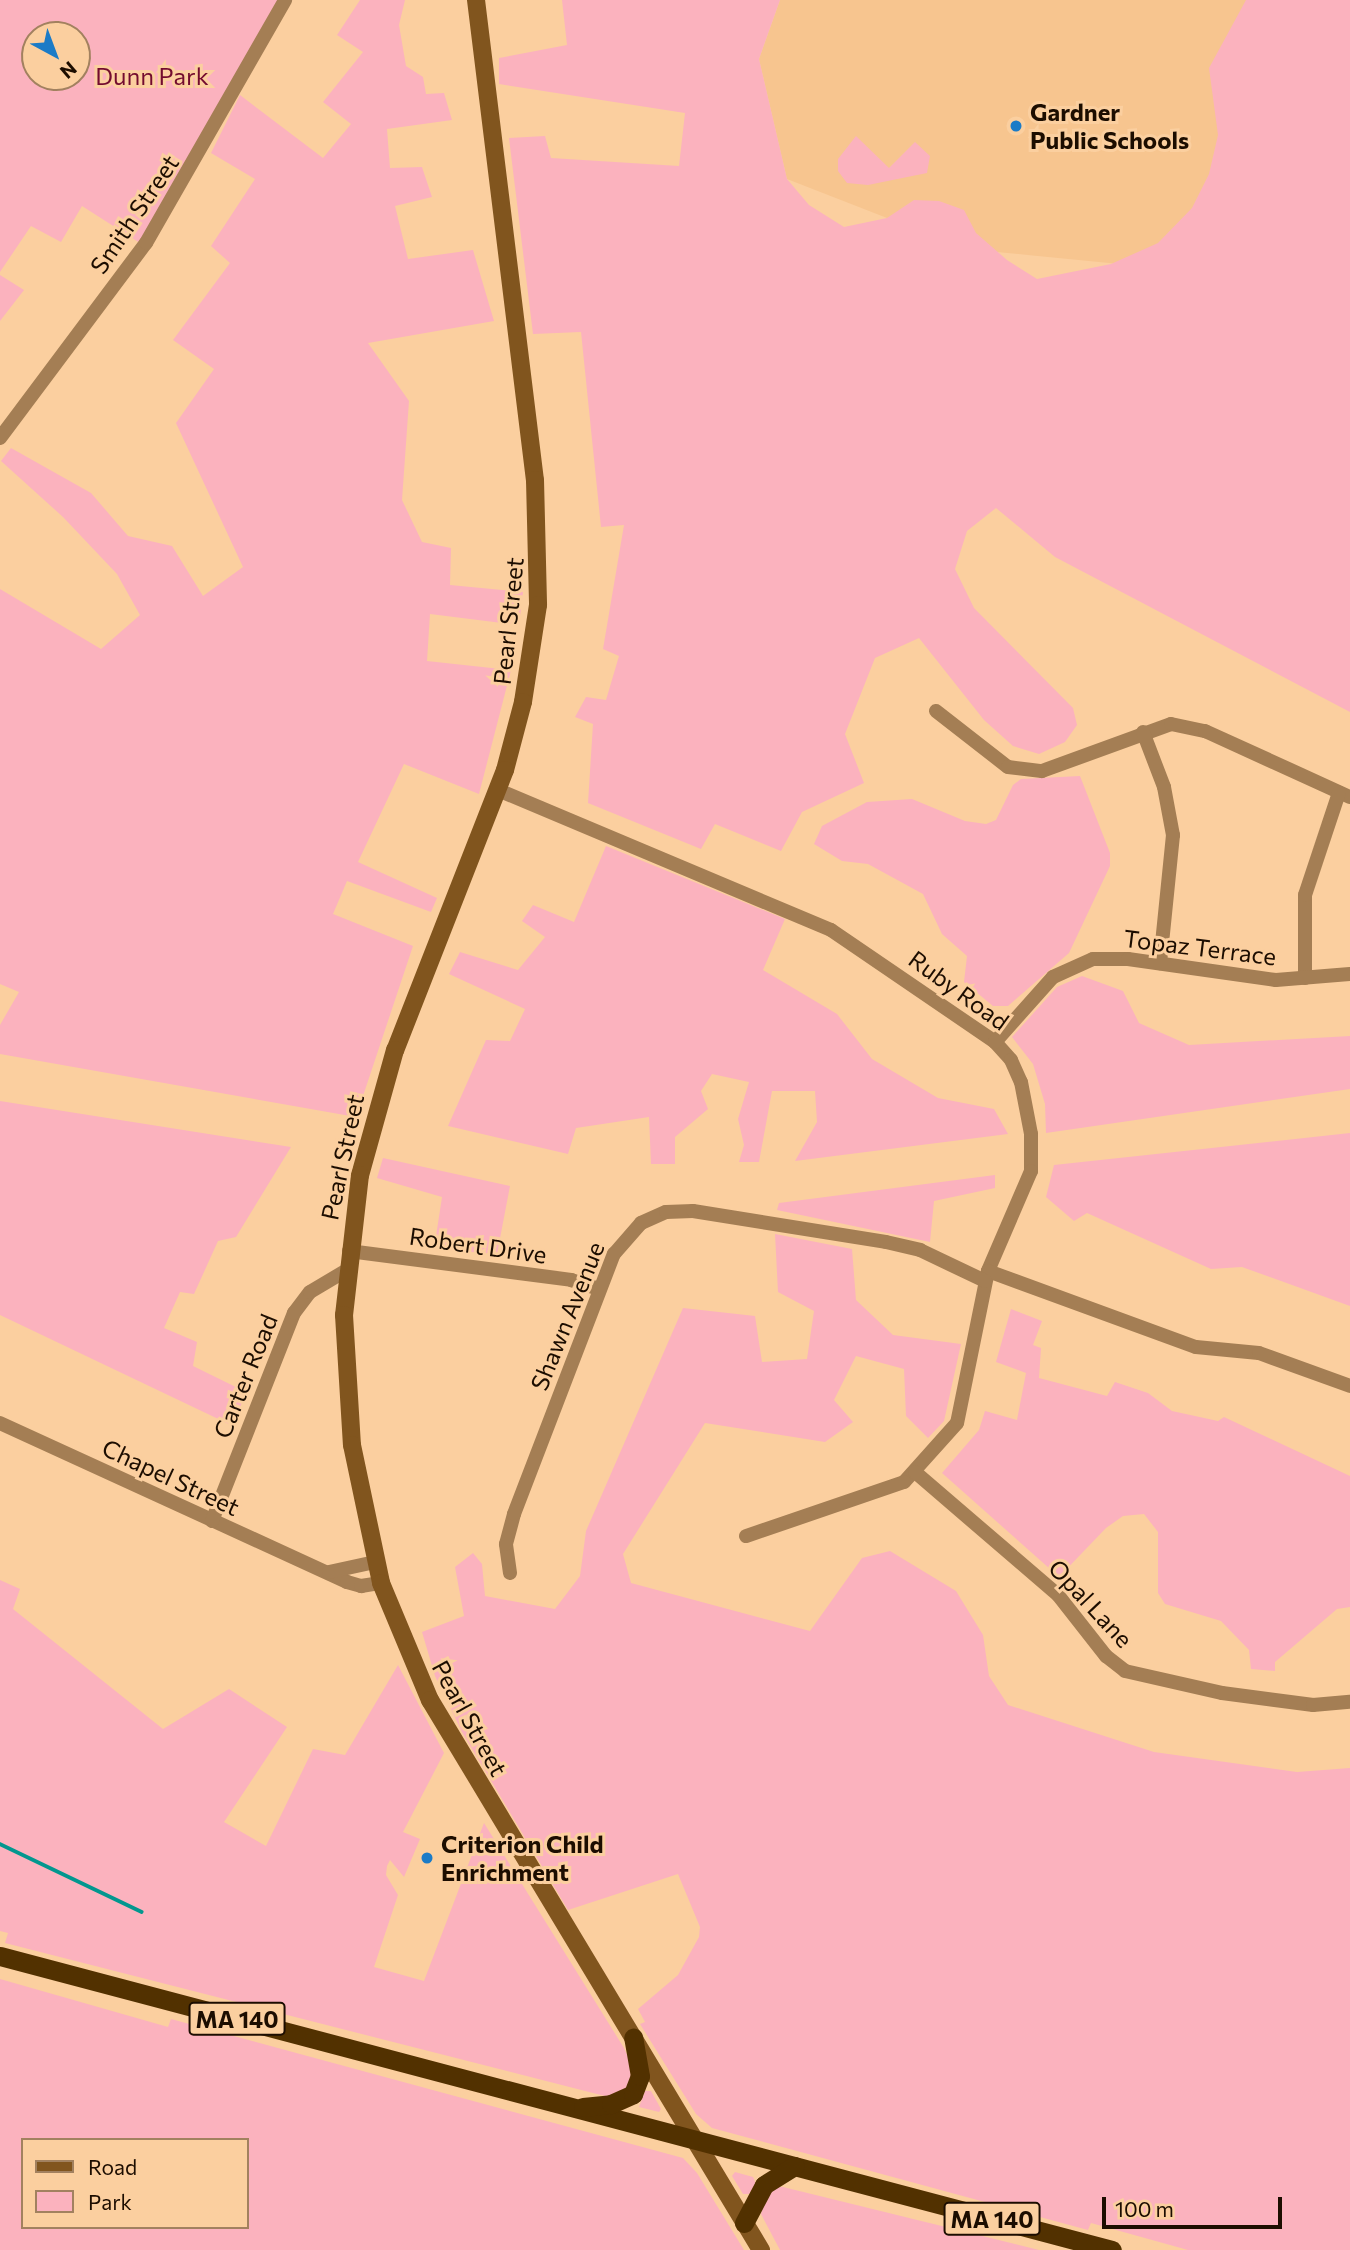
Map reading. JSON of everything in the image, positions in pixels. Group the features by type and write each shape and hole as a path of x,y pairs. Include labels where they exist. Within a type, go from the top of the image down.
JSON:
{"highway":[{"name":"MA 140","path":"0,1956 1112,2250"},
{"path":"568,2107 611,2104 633,2094 640,2076 633,2038"},
{"path":"744,2222 764,2185 794,2166"}],"main road":[{"name":"Pearl Street","path":"476,0 540,542 538,605 530,667 498,790 382,1088 360,1175 347,1270 344,1345 348,1412 375,1562 410,1658 456,1748 761,2250"}],"street":[{"name":"Smith Street","path":"0,438 153,232 285,0"},
{"path":"936,711 1008,767 1042,771 1171,724 1205,731 1345,795 1305,895 1305,978"},
{"path":"1143,732 1164,787 1173,835 1160,963"},
{"name":"Ruby Road","path":"498,790 820,924 995,1042 1011,1060 1023,1092 1032,1161 1028,1180 986,1276 957,1423 915,1472 892,1488 746,1536"},
{"name":"Topaz Terrace","path":"995,1042 1031,997 1064,970 1093,959 1160,963 1276,980 1350,974"},
{"name":"Shawn Avenue","path":"510,1573 506,1544 509,1529 599,1289 614,1254 630,1232 653,1217 680,1210 886,1242 920,1250 986,1276"},
{"name":"Robert Drive","path":"349,1251 571,1280 599,1289"},
{"name":"Carter Road","path":"212,1521 294,1314 310,1292 347,1270"},
{"path":"986,1276 1196,1347 1259,1353 1350,1386"},
{"name":"Chapel Street","path":"0,1423 324,1571 361,1586 381,1583"},
{"name":"Opal Lane","path":"915,1472 1058,1595 1105,1657 1125,1671 1222,1693 1313,1705 1350,1702"},
{"path":"324,1571 375,1562"}],"shaded area":[{"name":"Gardner Public Schools","path":"780,0 1323,0 1160,268 997,252 887,218 787,179 759,59"}],"green space":[{"name":"Dunn Park","path":"0,0 283,0 143,245 82,206 61,242 31,226 0,272"},
{"path":"360,0 405,0 399,25 406,66 423,77 426,94 444,93 452,120 387,129 390,168 422,167 432,197 395,206 408,259 473,250 494,321 368,343 409,401 402,500 422,542 451,548 450,585 523,592 519,625 430,614 427,661 511,670 479,794 404,764 358,862 437,898 431,912 347,881 333,914 413,946 356,1117 0,1054 0,1025 19,992 0,984 0,589 101,649 140,615 117,574 63,517 1,461 11,448 91,493 128,536 172,546 203,596 243,567 176,423 214,369 173,340 230,263 211,246 255,179 211,153 240,95 323,158 351,124 323,102 363,52 337,35"},
{"path":"562,0 780,0 759,59 787,179 809,205 844,227 887,218 914,200 939,201 964,210 976,233 1007,260 1037,279 1111,264 1158,243 1192,208 1209,174 1218,135 1209,68 1246,0 1350,0 1350,712 1055,557 996,508 967,531 955,569 974,608 1073,708 1077,725 1065,742 1039,754 1013,746 984,720 919,638 875,658 845,734 864,783 802,812 781,851 715,824 701,849 588,803 593,724 575,717 586,697 606,700 619,656 603,649 624,525 601,527 581,332 533,334 509,138 545,136 551,158 679,166 685,113 499,84 499,58 567,45"},
{"path":"856,136 889,168 915,142 930,156 927,173 868,185 847,183 838,171 838,159"},
{"path":"0,275 24,290 0,321"},
{"path":"1080,776 1110,853 1110,866 1069,953 1008,1006 993,1006 964,982 967,956 942,934 923,894 868,864 842,861 814,844 822,826 867,802 912,799 965,821 986,824 996,820 1013,785 1021,779"},
{"path":"606,846 785,919 763,970 837,1014 872,1059 938,1098 994,1109 1008,1134 795,1161 817,1122 815,1091 772,1091 759,1162 739,1162 744,1145 738,1119 749,1082 712,1074 701,1091 708,1109 675,1137 675,1164 651,1164 649,1117 576,1128 568,1154 448,1126 486,1040 510,1041 525,1009 449,974 460,952 518,970 545,937 522,921 533,905 574,922"},
{"path":"1082,976 1123,991 1139,1023 1189,1045 1350,1036 1350,1089 1046,1133 1045,1104 1033,1064 1012,1037 1057,987"},
{"path":"0,1101 291,1147 236,1237 218,1241 194,1294 180,1292 164,1328 197,1342 193,1366 246,1392 233,1426 0,1315"},
{"path":"1350,1133 1350,1306 1242,1267 1211,1269 1087,1213 1074,1221 1046,1197 1054,1165"},
{"path":"383,1158 510,1186 497,1254 434,1249 442,1197 377,1178"},
{"path":"995,1175 995,1188 934,1201 930,1242 777,1210 779,1203"},
{"path":"775,1234 852,1249 856,1300 893,1335 961,1344 944,1421 928,1438 906,1416 904,1369 856,1356 834,1400 853,1422 825,1442 705,1423 623,1554 631,1583 810,1631 862,1558 890,1551 956,1591 983,1635 989,1676 1008,1705 1154,1752 1297,1772 1350,1768 1350,2250 1188,2250 1091,2223 1088,2230 712,2128 696,2114 640,2024 645,2022 638,2009 678,1975 699,1937 700,1927 678,1874 568,1910 462,1732 435,1676 422,1632 464,1616 455,1567 473,1553 482,1564 485,1596 555,1609 580,1576 586,1531 683,1308 755,1316 762,1362 807,1359 814,1311 778,1292"},
{"path":"1011,1309 1042,1321 1033,1345 1041,1348 1039,1378 1107,1396 1115,1382 1148,1393 1172,1411 1218,1421 1224,1417 1350,1476 1350,1607 1337,1609 1275,1662 1275,1671 1251,1669 1249,1650 1221,1621 1165,1604 1158,1593 1158,1532 1144,1514 1123,1516 1106,1528 1059,1577 942,1473 979,1430 985,1411 1017,1420 1026,1373 996,1362"},
{"path":"0,1580 20,1589 13,1609 163,1729 229,1689 287,1727 224,1822 266,1846 313,1749 345,1755 398,1665 444,1753 403,1832 420,1839 404,1877 390,1860 387,1866 386,1875 398,1895 374,1967 424,1981 484,1823 624,2048 630,2061 631,2085 609,2097 5,1943 8,1933 0,1931"},
{"path":"0,1979 168,2027 171,2019 683,2158 697,2173 744,2250 0,2250"},
{"path":"645,2091 651,2091 661,2109 659,2112 639,2107"},
{"path":"735,2172 753,2177 756,2184 749,2194 743,2194 732,2176"},
{"path":"777,2187 1039,2250 780,2250 761,2214 766,2195"}],"waterway":[{"path":"0,1844 142,1912"}],"place":[{"name":"Gardner Public Schools","path":"1016,126"},
{"name":"Criterion Child Enrichment","path":"427,1858"}]}
